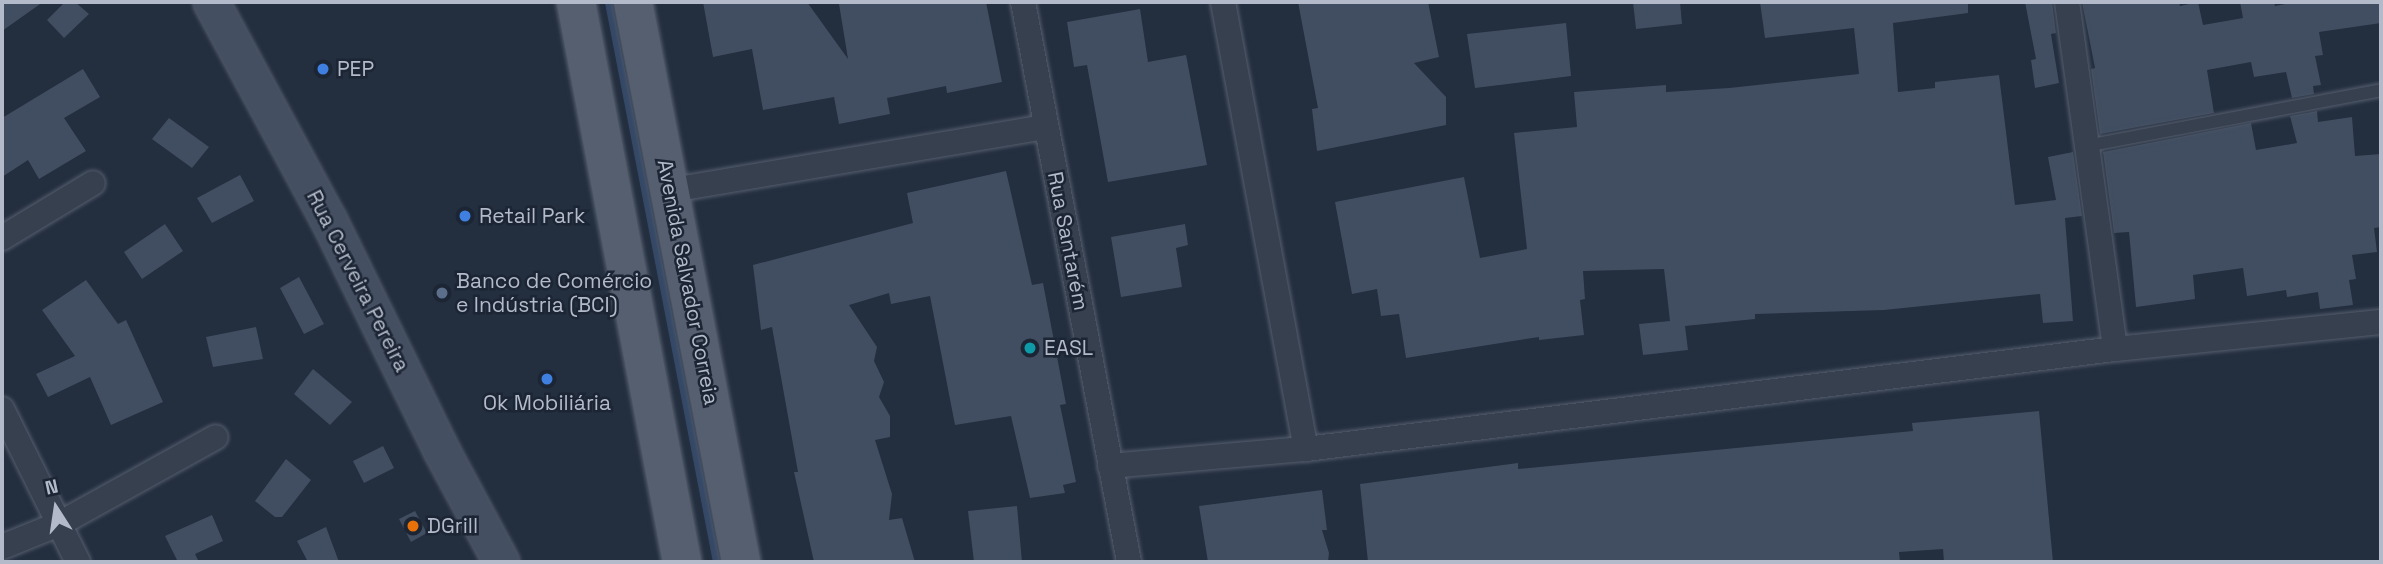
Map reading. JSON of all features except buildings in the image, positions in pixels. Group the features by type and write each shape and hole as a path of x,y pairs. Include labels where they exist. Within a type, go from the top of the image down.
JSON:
{"main road":[{"name":"Rua Cerveira Pereira","path":"211,2 328,219 441,450 501,562"},
{"path":"576,2 682,562"},
{"name":"Avenida Salvador Correia","path":"633,2 672,190 741,562"}],"street":[{"name":"Rua Santarém","path":"1023,2 1129,562"},
{"path":"1223,2 1306,449"},
{"path":"2067,2 2115,349"},
{"path":"672,190 1046,127"},
{"path":"2,238 93,183"},
{"path":"1110,466 1306,449 2115,349 2381,322"},
{"path":"2,409 78,562"},
{"path":"2,547 59,524 216,437"}],"lane":[{"path":"2086,146 2381,90"}],"waterway":[{"path":"608,2 716,562"}],"place":[{"name":"PEP","path":"323,69"},
{"name":"Retail Park","path":"465,216"},
{"name":"Banco de Comércio e Indústria (BCI)","path":"442,293"},
{"name":"EASL","path":"1030,348"},
{"name":"Ok Mobiliária","path":"547,379"},
{"name":"DGrill","path":"413,526"}]}
